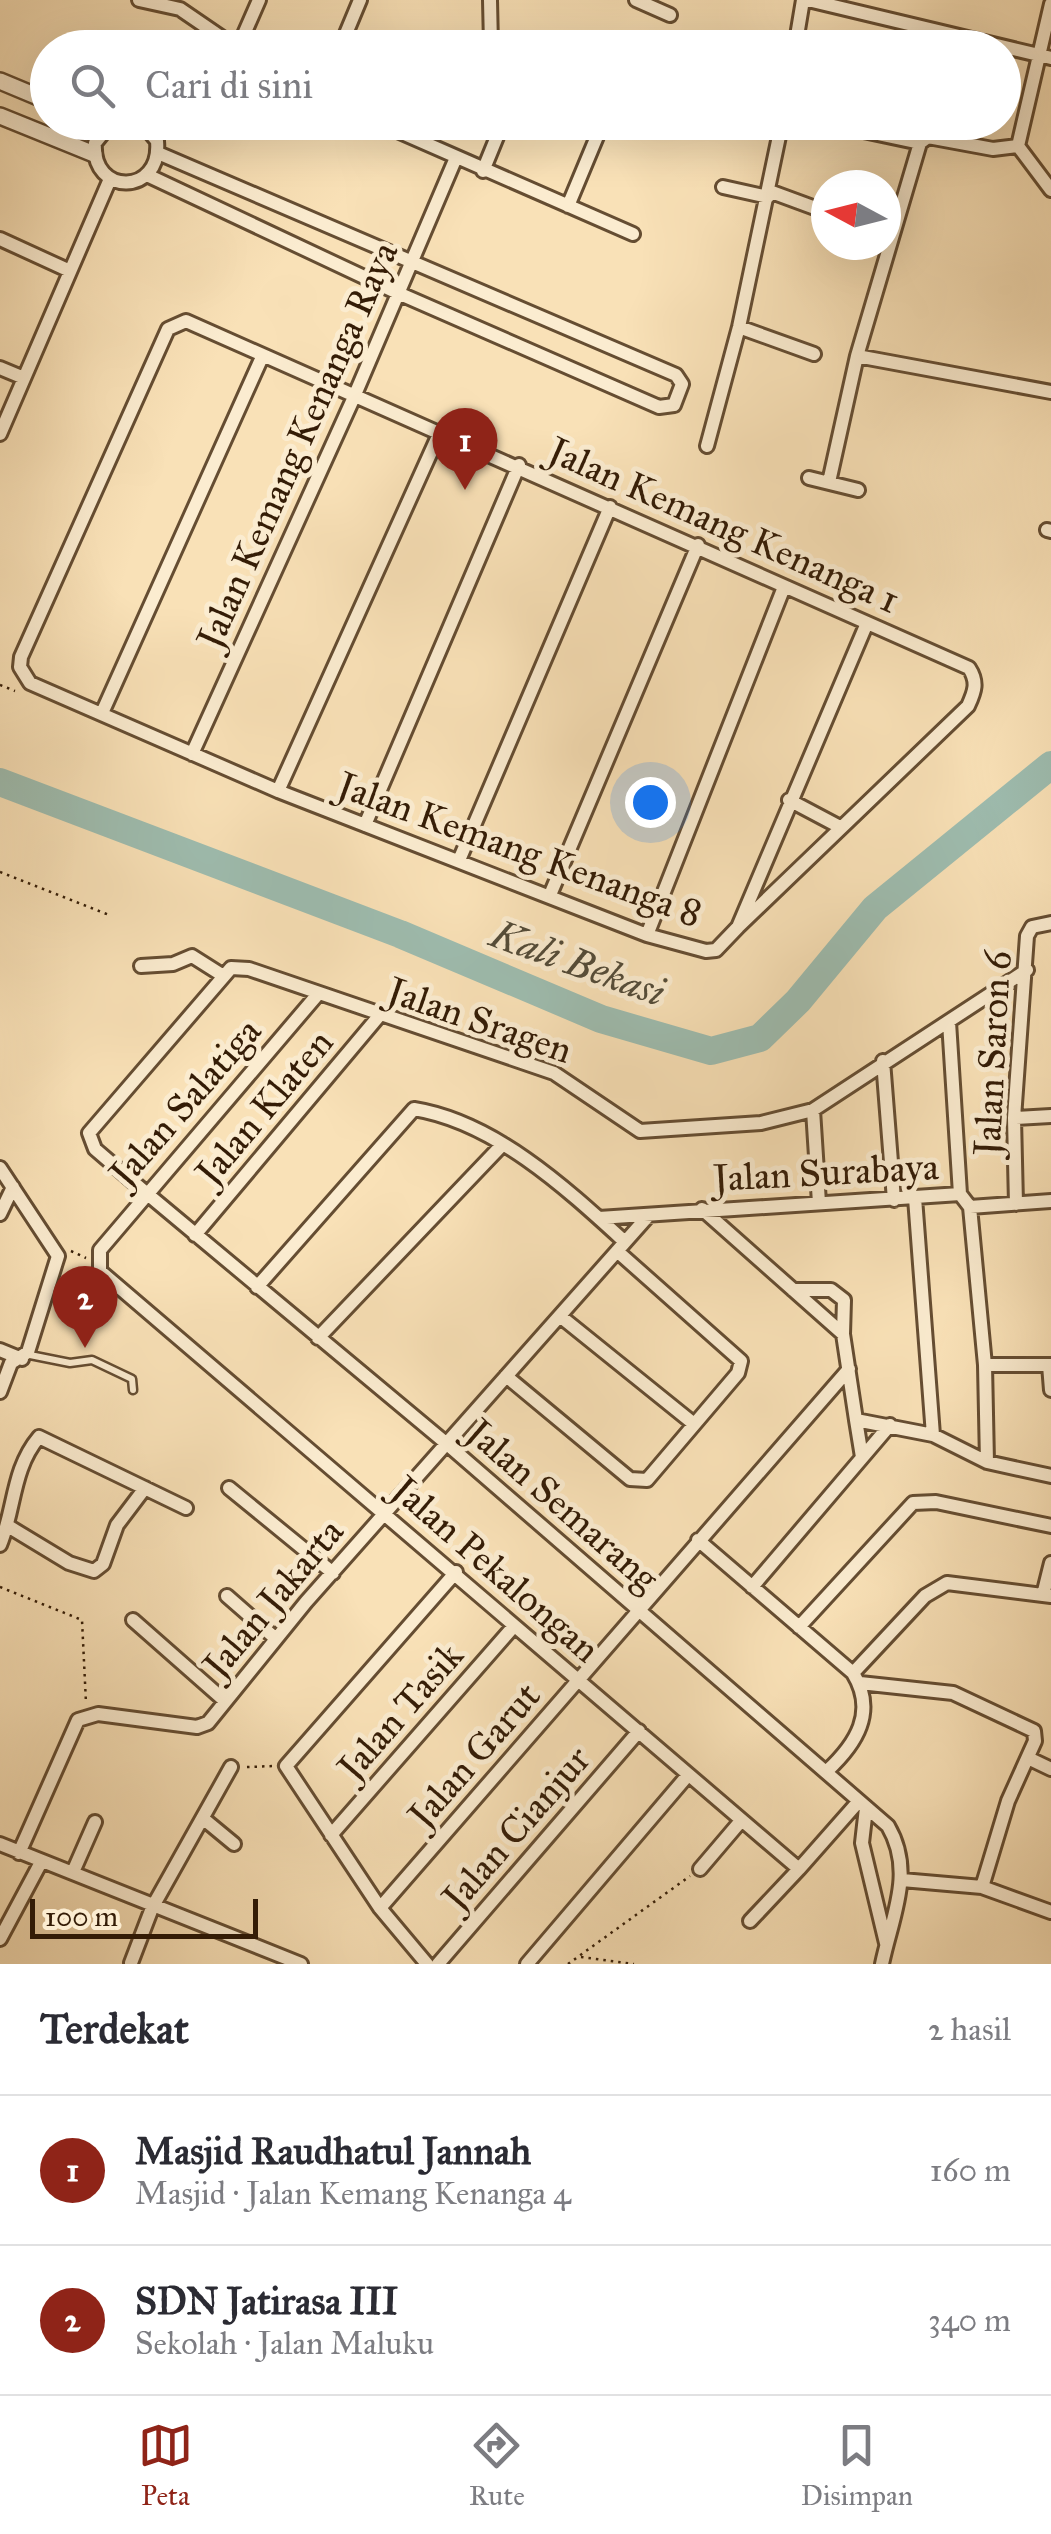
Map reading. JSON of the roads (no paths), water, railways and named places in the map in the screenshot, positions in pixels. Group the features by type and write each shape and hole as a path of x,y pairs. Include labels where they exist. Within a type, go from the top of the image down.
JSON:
{"street":[{"path":"139,0 159,1 200,19 214,30"},
{"path":"246,30 259,0"},
{"path":"348,30 360,0"},
{"path":"490,0 491,30"},
{"path":"636,0 670,16"},
{"path":"799,30 806,0 935,30"},
{"path":"1021,136 1046,56 1051,4"},
{"path":"1021,50 1046,56"},
{"path":"0,81 30,94"},
{"path":"0,116 30,128"},
{"path":"59,140 94,154 110,179 129,183 147,175 158,153 156,140"},
{"path":"94,154 97,140"},
{"path":"422,140 455,160 633,234"},
{"path":"483,171 496,140"},
{"path":"568,206 596,140"},
{"path":"708,446 739,326 778,140"},
{"path":"906,140 920,143"},
{"path":"901,196 924,140"},
{"path":"944,140 993,149 1018,146"},
{"path":"1018,146 1020,140"},
{"path":"1018,146 1051,190"},
{"path":"147,175 398,293 660,407 674,405 682,384 676,375 158,153"},
{"name":"Jalan Kemang Kenanga Raya","path":"192,754 354,397 455,160"},
{"path":"0,434 110,179"},
{"path":"723,188 768,194 811,207"},
{"path":"0,238 70,271"},
{"path":"829,482 881,260"},
{"name":"Jalan Kemang Kenanga 1","path":"30,683 20,668 21,656 168,329 186,321 518,465 968,668 975,678 968,706 840,828"},
{"path":"739,326 814,354"},
{"path":"857,356 1051,392"},
{"path":"102,714 262,357"},
{"path":"0,368 24,378"},
{"path":"278,791 440,432"},
{"path":"365,825 518,465"},
{"path":"809,478 858,490"},
{"path":"460,858 610,508"},
{"path":"550,895 698,545"},
{"path":"647,934 784,587"},
{"name":"Jalan Kemang Kenanga 8","path":"30,683 278,791 460,858 647,934 706,951 724,944 738,926 867,623"},
{"path":"738,926 840,828 790,800"},
{"name":"Jalan Saron 6","path":"1016,1204 1014,1118 1029,932 1039,923 1051,923"},
{"name":"Jalan Sragen","path":"140,966 173,964 192,956 222,975 231,968 249,969 554,1073 640,1131 760,1123 813,1110 1027,970"},
{"name":"Jalan Semarang","path":"222,975 90,1128 89,1139 194,1235 447,1444 863,1804 895,1839 901,1856 902,1880 882,1964"},
{"name":"Jalan Salatiga","path":"98,1265 100,1250 145,1192 318,994"},
{"name":"Jalan Klaten","path":"194,1235 379,1016"},
{"path":"949,1022 960,1194"},
{"path":"884,1062 894,1200"},
{"path":"257,1288 409,1110 449,1118 503,1144 599,1218 622,1246 739,1356 738,1373 647,1480 636,1482 506,1376"},
{"path":"813,1110 819,1203"},
{"path":"1014,1118 1051,1116"},
{"path":"318,1338 503,1144"},
{"path":"0,1168 58,1253 28,1352 12,1364 0,1392"},
{"path":"0,1214 13,1187"},
{"name":"Jalan Surabaya","path":"599,1218 960,1194 970,1207 1051,1201"},
{"path":"915,1198 934,1434"},
{"path":"970,1207 985,1365 987,1462"},
{"path":"702,1209 843,1334"},
{"name":"Jalan Jakarta","path":"19,1853 78,1720 98,1714 197,1728 208,1723 385,1512 649,1216"},
{"name":"Jalan Pekalongan","path":"98,1265 123,1293 456,1572 740,1822 799,1869"},
{"path":"793,1290 823,1290 844,1300 843,1334 862,1456"},
{"path":"560,1316 694,1424"},
{"path":"0,1350 22,1359"},
{"path":"985,1365 1050,1365 1051,1390"},
{"name":"Jalan Garut","path":"380,1908 849,1369"},
{"path":"856,1420 934,1434 987,1462 1051,1476"},
{"path":"752,1586 890,1425"},
{"path":"0,1545 8,1526 14,1484 39,1438 186,1508"},
{"path":"8,1526 69,1563 94,1571 103,1564 118,1525 145,1488"},
{"path":"229,1488 333,1573"},
{"path":"799,1627 913,1504 936,1502 1051,1526"},
{"path":"698,1540 856,1678 864,1700 859,1735 827,1771"},
{"path":"856,1678 925,1596 947,1583 1047,1595 1051,1562"},
{"path":"427,1964 380,1908 286,1766 456,1572"},
{"path":"228,1596 276,1638"},
{"path":"133,1620 225,1701"},
{"name":"Jalan Tasik","path":"331,1835 514,1626"},
{"path":"856,1678 933,1688 1012,1719 1036,1736 1008,1801 982,1887"},
{"name":"Jalan Cianjur","path":"438,1964 639,1731"},
{"path":"1028,1758 1051,1768"},
{"path":"131,1964 152,1908 205,1820 231,1767"},
{"path":"527,1964 688,1776"},
{"path":"750,1922 863,1804"},
{"path":"863,1804 862,1843 886,1942"},
{"path":"205,1820 234,1844"},
{"path":"73,1872 95,1822"},
{"path":"700,1870 740,1822"},
{"path":"0,1844 40,1864 73,1872 152,1908 301,1964"},
{"path":"0,1939 40,1864"},
{"path":"902,1880 982,1887 1051,1912"}],"lane":[{"path":"22,1359 32,1354 70,1363 92,1360 132,1379 133,1390"}],"waterway":[{"name":"Kali Bekasi","path":"0,782 400,934 601,1019 711,1051 760,1038 798,1001 875,908 1051,765"}],"place":[{"name":"Masjid Raudhatul Jannah","path":"465,490"},
{"name":"SDN Jatirasa III","path":"85,1348"}]}
